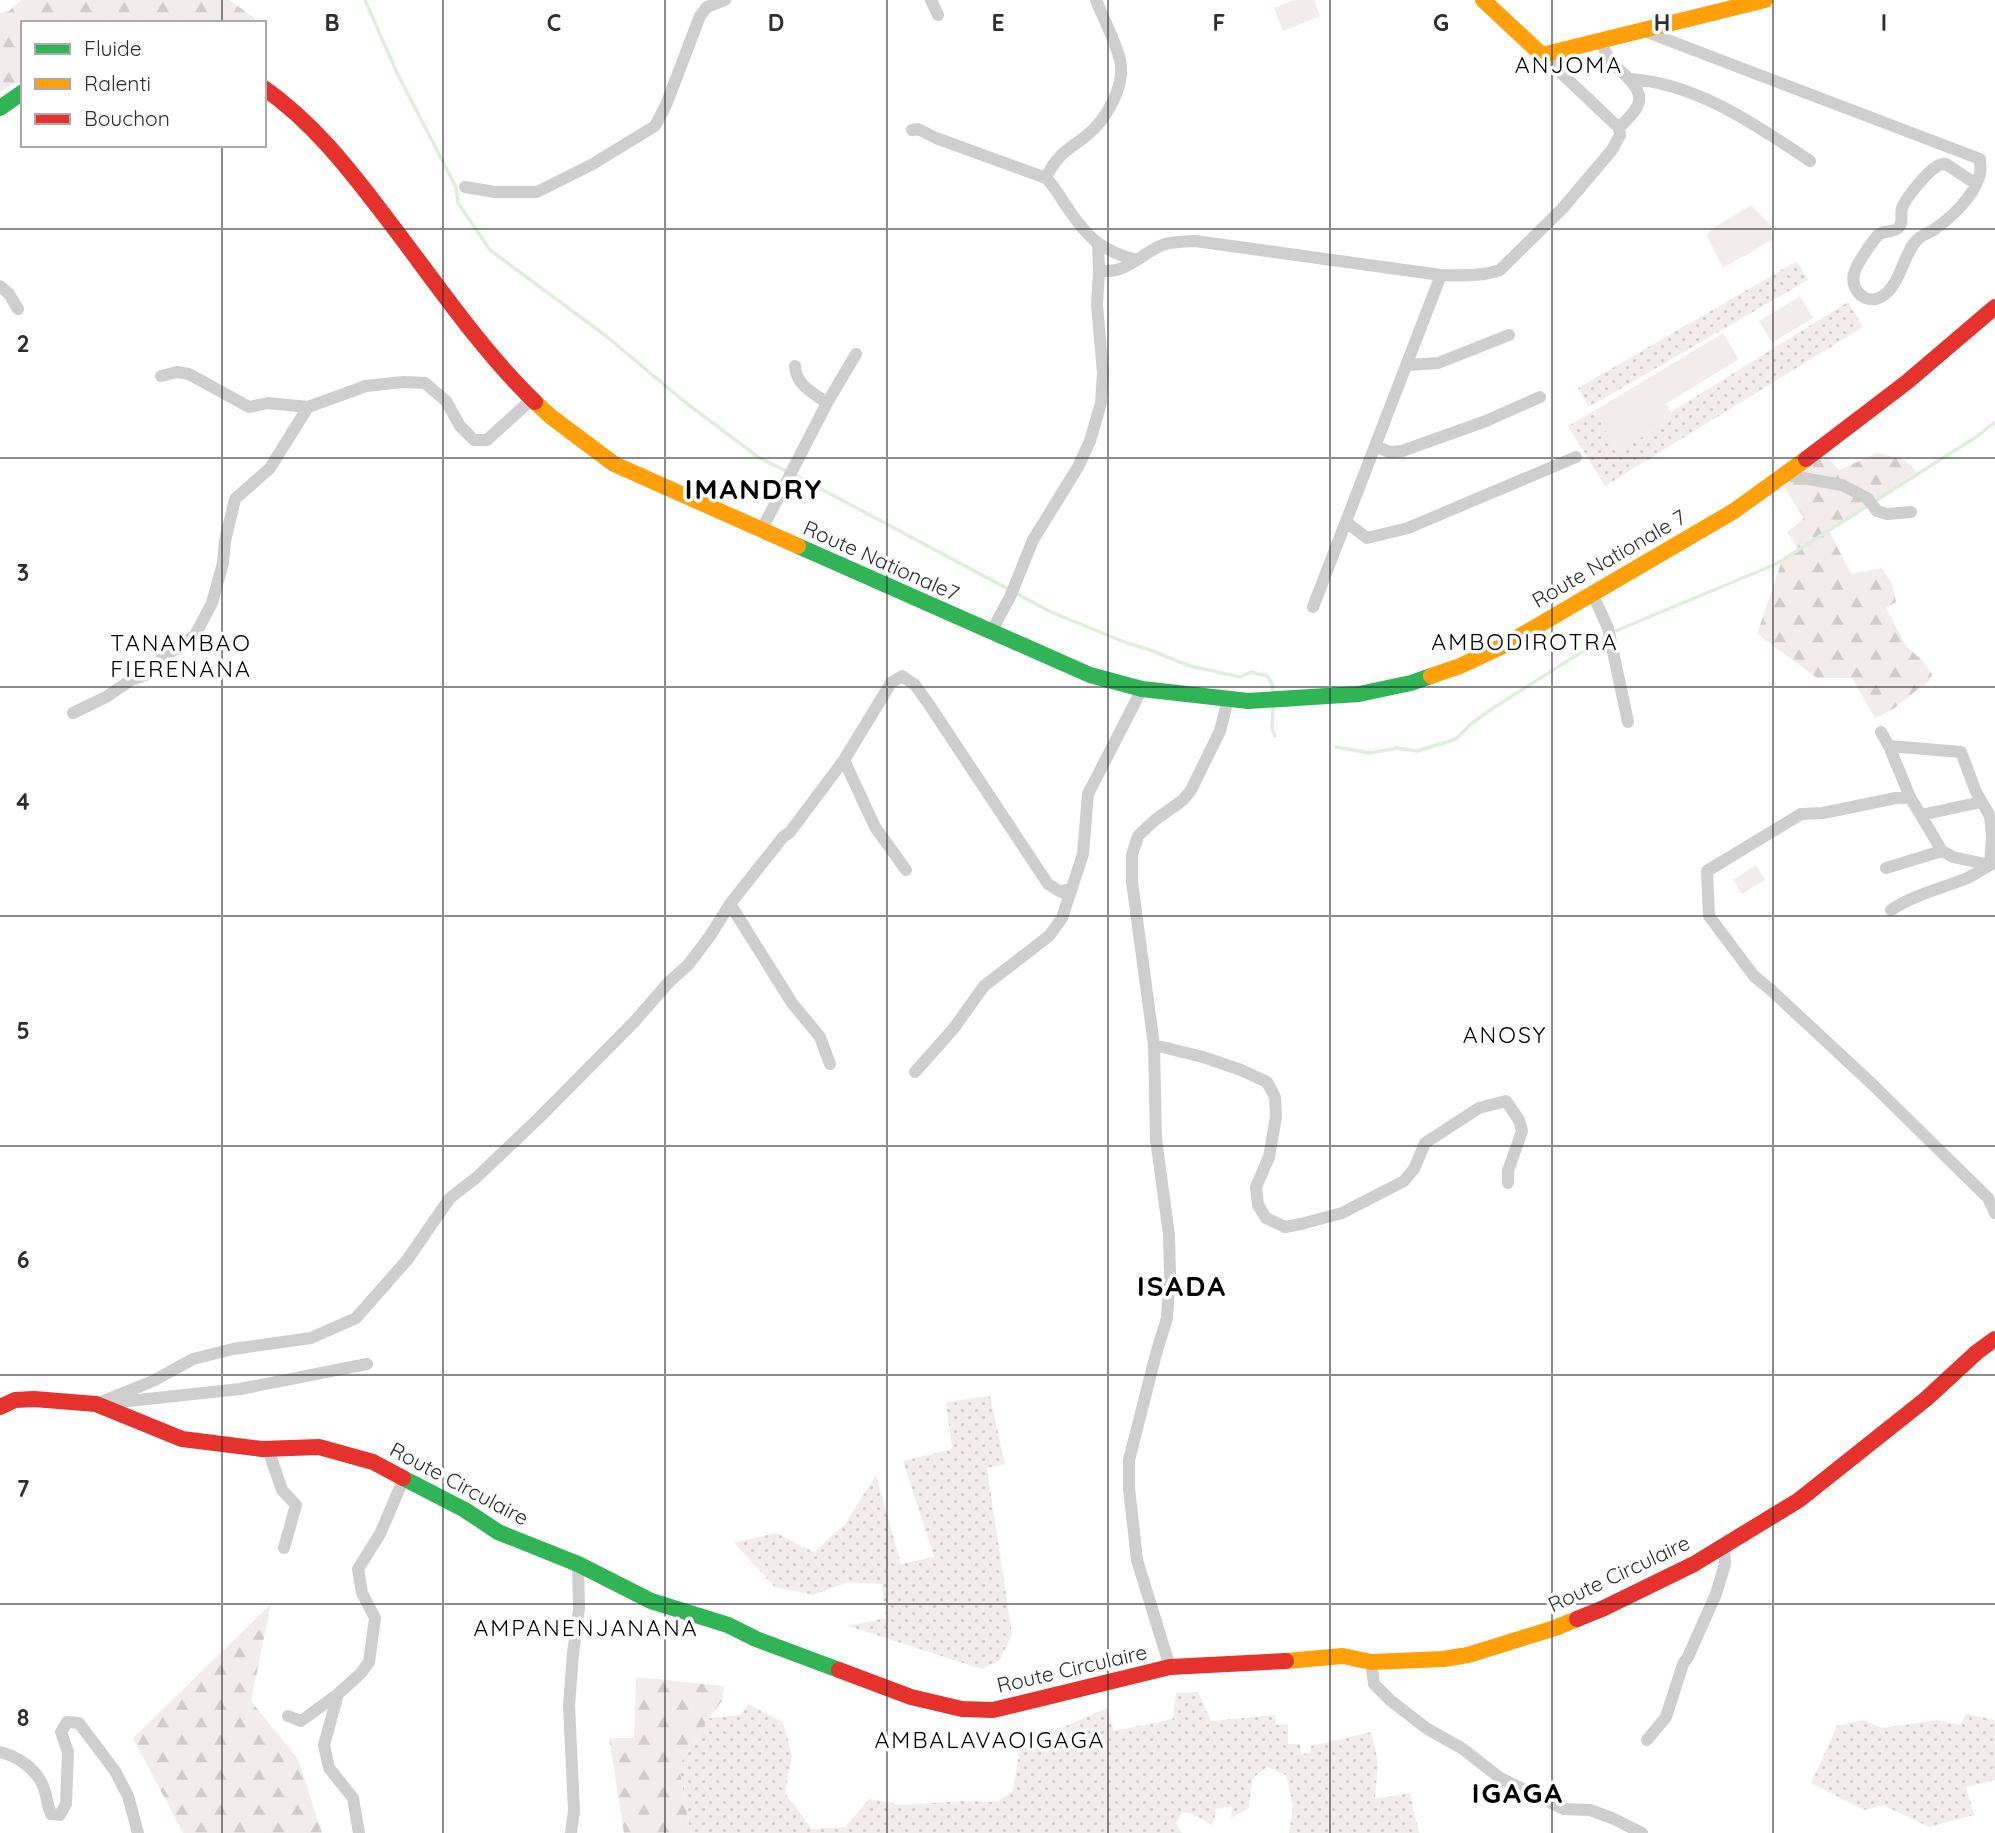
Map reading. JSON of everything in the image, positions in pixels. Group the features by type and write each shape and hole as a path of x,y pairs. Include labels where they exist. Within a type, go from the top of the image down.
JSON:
{"street":[{"path":"465,187 495,192 537,192 591,165 655,126 666,105 700,16 707,8 725,0"},
{"path":"931,0 938,15"},
{"path":"1046,178 1054,162 1105,117 1118,85 1121,62 1096,0"},
{"path":"1483,0 1619,128"},
{"path":"1542,55 1765,0"},
{"path":"1644,31 1980,159 1981,173 1976,184 1973,190 1952,215 1918,239 1889,289 1880,297 1861,297 1853,283 1854,272 1877,236 1899,227 1903,205 1925,176 1936,166 1946,164 1976,184"},
{"path":"1099,271 1123,269 1168,242 1195,241 1441,275 1489,275 1500,271 1562,209 1612,150 1619,135 1619,128 1640,102 1639,91 1612,63 1601,42"},
{"path":"1630,79 1651,80 1712,102 1755,125 1810,161"},
{"name":"Route Nationale7","path":"266,89 319,134 357,179 493,357 532,399 550,416 614,464 1090,675 1142,689"},
{"path":"0,108 21,93"},
{"path":"912,130 918,129 1046,178 1081,228 1098,244 1111,252 1137,260"},
{"path":"1899,227 1918,239"},
{"path":"990,632 1033,540 1078,467 1090,441 1101,403 1103,373 1097,305 1098,244"},
{"path":"1313,607 1441,275"},
{"path":"0,286 9,294 18,309"},
{"name":"Route Nationale 7","path":"1142,689 1248,702 1330,697 1411,683 1460,666 1503,646 1734,511 1786,475 1907,382 1995,307"},
{"path":"1408,365 1438,363 1509,335"},
{"path":"761,531 827,403 856,354"},
{"path":"794,366 796,377 827,403"},
{"path":"161,376 177,372 189,374 249,407 268,403 308,407 366,386 403,382 425,383 446,401 460,426 474,440 487,440 532,399"},
{"path":"1376,446 1389,452 1402,452 1486,421 1540,397"},
{"path":"74,713 106,698 131,680 145,675 152,666 195,635 212,603 223,564 225,541 235,499 270,468 308,407"},
{"path":"1346,522 1367,538 1408,528 1576,457"},
{"path":"1786,475 1842,485 1867,498 1877,511 1887,514 1911,512"},
{"path":"1592,593 1610,633 1628,722"},
{"path":"96,1404 153,1381 192,1359 233,1349 311,1338 356,1318 407,1260 450,1198 477,1177 634,1023 669,982 688,965 730,904 783,837 790,832 844,760 891,683 902,676 922,694 1048,884 1061,892 1072,888"},
{"path":"915,1072 954,1028 984,986 1049,936 1062,918 1083,854 1087,794 1142,689"},
{"path":"1170,1667 1137,1560 1129,1488 1129,1460 1167,1318 1170,1275 1169,1235 1156,1139 1154,1045 1132,882 1132,855 1138,836 1154,820 1183,800 1191,790 1220,731 1228,699"},
{"path":"1881,732 1910,797 1942,851 1953,857 1992,860"},
{"path":"1889,746 1961,752 1981,802 1990,816 1992,860"},
{"path":"844,760 875,827 906,870"},
{"path":"1910,797 1823,813 1801,814 1707,871 1709,916 1754,976 1991,1194 1995,1213"},
{"path":"1921,815 1981,802"},
{"path":"1886,868 1942,851"},
{"path":"1891,910 1926,892 1966,878 1992,860"},
{"path":"730,904 792,1003 820,1037 830,1063"},
{"path":"1154,1045 1203,1057 1266,1082 1275,1097 1276,1116 1269,1157 1256,1187 1258,1205 1266,1218 1285,1227 1342,1213 1404,1181 1414,1168 1425,1143 1479,1108 1506,1101 1522,1132 1508,1171 1508,1182"},
{"name":"Route Circulaire","path":"0,1407 15,1400 34,1399 96,1404 181,1440 268,1449 319,1447 373,1462 466,1510 498,1532 578,1564 651,1601 728,1625 756,1639 911,1697 962,1709 993,1710 1170,1667 1343,1656 1371,1662 1443,1659 1468,1655 1555,1628 1604,1608 1694,1564 1799,1500 1926,1399 1995,1339"},
{"path":"96,1404 240,1389 367,1364"},
{"path":"268,1449 282,1490 296,1505 284,1548"},
{"path":"288,1716 301,1721 338,1693 361,1673 369,1662 375,1618 362,1593 358,1569 380,1534 404,1478"},
{"path":"1647,1740 1666,1717 1682,1664 1688,1657 1716,1594 1725,1564 1724,1546"},
{"path":"571,1833 574,1811 569,1706 579,1609 578,1564"},
{"path":"1371,1662 1374,1685 1390,1700 1426,1728 1463,1749 1500,1778 1564,1808 1590,1810 1642,1833"},
{"path":"338,1693 324,1745 329,1768 354,1798 359,1833"},
{"path":"0,1752 15,1755 35,1773 44,1787 51,1814 60,1815 66,1804 68,1752 61,1732 67,1722 79,1723 116,1771 128,1796 138,1833"}],"green space":[{"path":"21,0 229,0 256,21 21,21 21,80 0,92 0,13 9,11"},
{"path":"1294,0 1314,0 1320,16 1283,31 1274,8"},
{"path":"1751,205 1771,225 1772,240 1723,268 1707,236 1710,230"},
{"path":"1797,261 1808,280 1589,407 1578,388"},
{"path":"1800,296 1813,318 1772,343 1759,321"},
{"path":"1848,302 1863,327 1605,486 1568,426 1594,411 1618,451 1674,417 1671,412"},
{"path":"1723,333 1739,359 1666,404 1674,417 1618,451 1594,411"},
{"path":"1822,451 1839,470 1877,453 1905,460 1917,472 1829,531 1851,574 1882,568 1892,584 1896,602 1886,608 1906,646 1923,661 1932,674 1930,680 1893,709 1875,718 1852,678 1817,678 1757,634 1781,563 1799,550 1787,532 1804,518 1781,483"},
{"path":"1756,865 1765,880 1742,894 1733,880"},
{"path":"990,1396 1005,1464 987,1468 1012,1634 1000,1660 982,1669 848,1626 886,1618 882,1584 848,1582 813,1595 775,1587 734,1543 776,1533 814,1552 845,1524 876,1475 901,1564 934,1557 903,1461 952,1449 946,1402"},
{"path":"271,1604 251,1701 298,1759 322,1833 183,1833 133,1738"},
{"path":"636,1677 724,1686 722,1701 679,1766 692,1833 624,1833 609,1738 634,1738"},
{"path":"1198,1692 1211,1721 1275,1715 1276,1725 1288,1724 1288,1744 1300,1744 1301,1754 1311,1753 1311,1746 1371,1732 1378,1761 1375,1799 1410,1793 1419,1833 1289,1833 1293,1805 1286,1775 1267,1767 1252,1779 1249,1808 1231,1818 1232,1806 1216,1809 1213,1825 1190,1813 1181,1813 1176,1823 1182,1833 692,1833 689,1827 679,1766 709,1718 741,1715 748,1704 783,1722 792,1755 785,1793 812,1829 845,1827 869,1799 902,1805 960,1801 997,1802 1013,1791 1020,1746 1107,1708 1114,1731 1173,1719 1176,1693"},
{"path":"1966,1714 1995,1720 1995,1780 1966,1787 1974,1815 1929,1827 1883,1805 1864,1810 1811,1783 1837,1726 1863,1720 1882,1728 1937,1720 1960,1725"}],"waterway":[{"path":"365,0 397,73 456,187 458,203 490,250 606,336 686,403 758,457 788,472"},
{"path":"1613,632 1776,564 1976,437 1995,422"},
{"path":"795,475 1051,612 1190,666 1240,677 1251,672 1267,676 1272,683 1273,692"},
{"path":"1336,747 1370,753 1397,748 1417,751 1456,739 1490,710 1607,636"},
{"path":"1273,709 1272,728 1275,736"}],"traffic: fast":[{"path":"0,108 21,93"},
{"path":"798,546 1090,675 1142,689 1248,701 1359,694 1431,676"},
{"path":"403,1478 465,1510 498,1532 578,1564 651,1601 728,1625 756,1639 839,1670"}],"traffic: slow":[{"path":"1483,0 1542,55 1765,0"},
{"path":"535,402 614,464 798,546"},
{"path":"1431,676 1503,646 1734,511 1806,459"},
{"path":"1286,1661 1343,1656 1371,1662 1443,1659 1468,1655 1577,1619"}],"traffic: jam":[{"path":"266,90 298,115 341,161 474,334 535,402"},
{"path":"1806,459 1907,382 1995,307"},
{"path":"1577,1619 1694,1564 1799,1500 1926,1399 1995,1339"},
{"path":"0,1407 15,1400 34,1399 96,1404 182,1439 262,1449 319,1447 373,1462 403,1478"},
{"path":"839,1670 911,1697 962,1709 993,1710 1170,1667 1286,1661"}],"district":[{"name":"ANJOMA","path":"1569,65"},
{"name":"IMANDRY","path":"754,489"},
{"name":"AMBODIROTRA","path":"1525,642"},
{"name":"TANAMBAO FIERENANA","path":"181,656"},
{"name":"ANOSY","path":"1505,1035"},
{"name":"ISADA","path":"1182,1286"},
{"name":"AMPANENJANANA","path":"586,1628"},
{"name":"AMBALAVAOIGAGA","path":"990,1740"},
{"name":"IGAGA","path":"1518,1793"}]}
